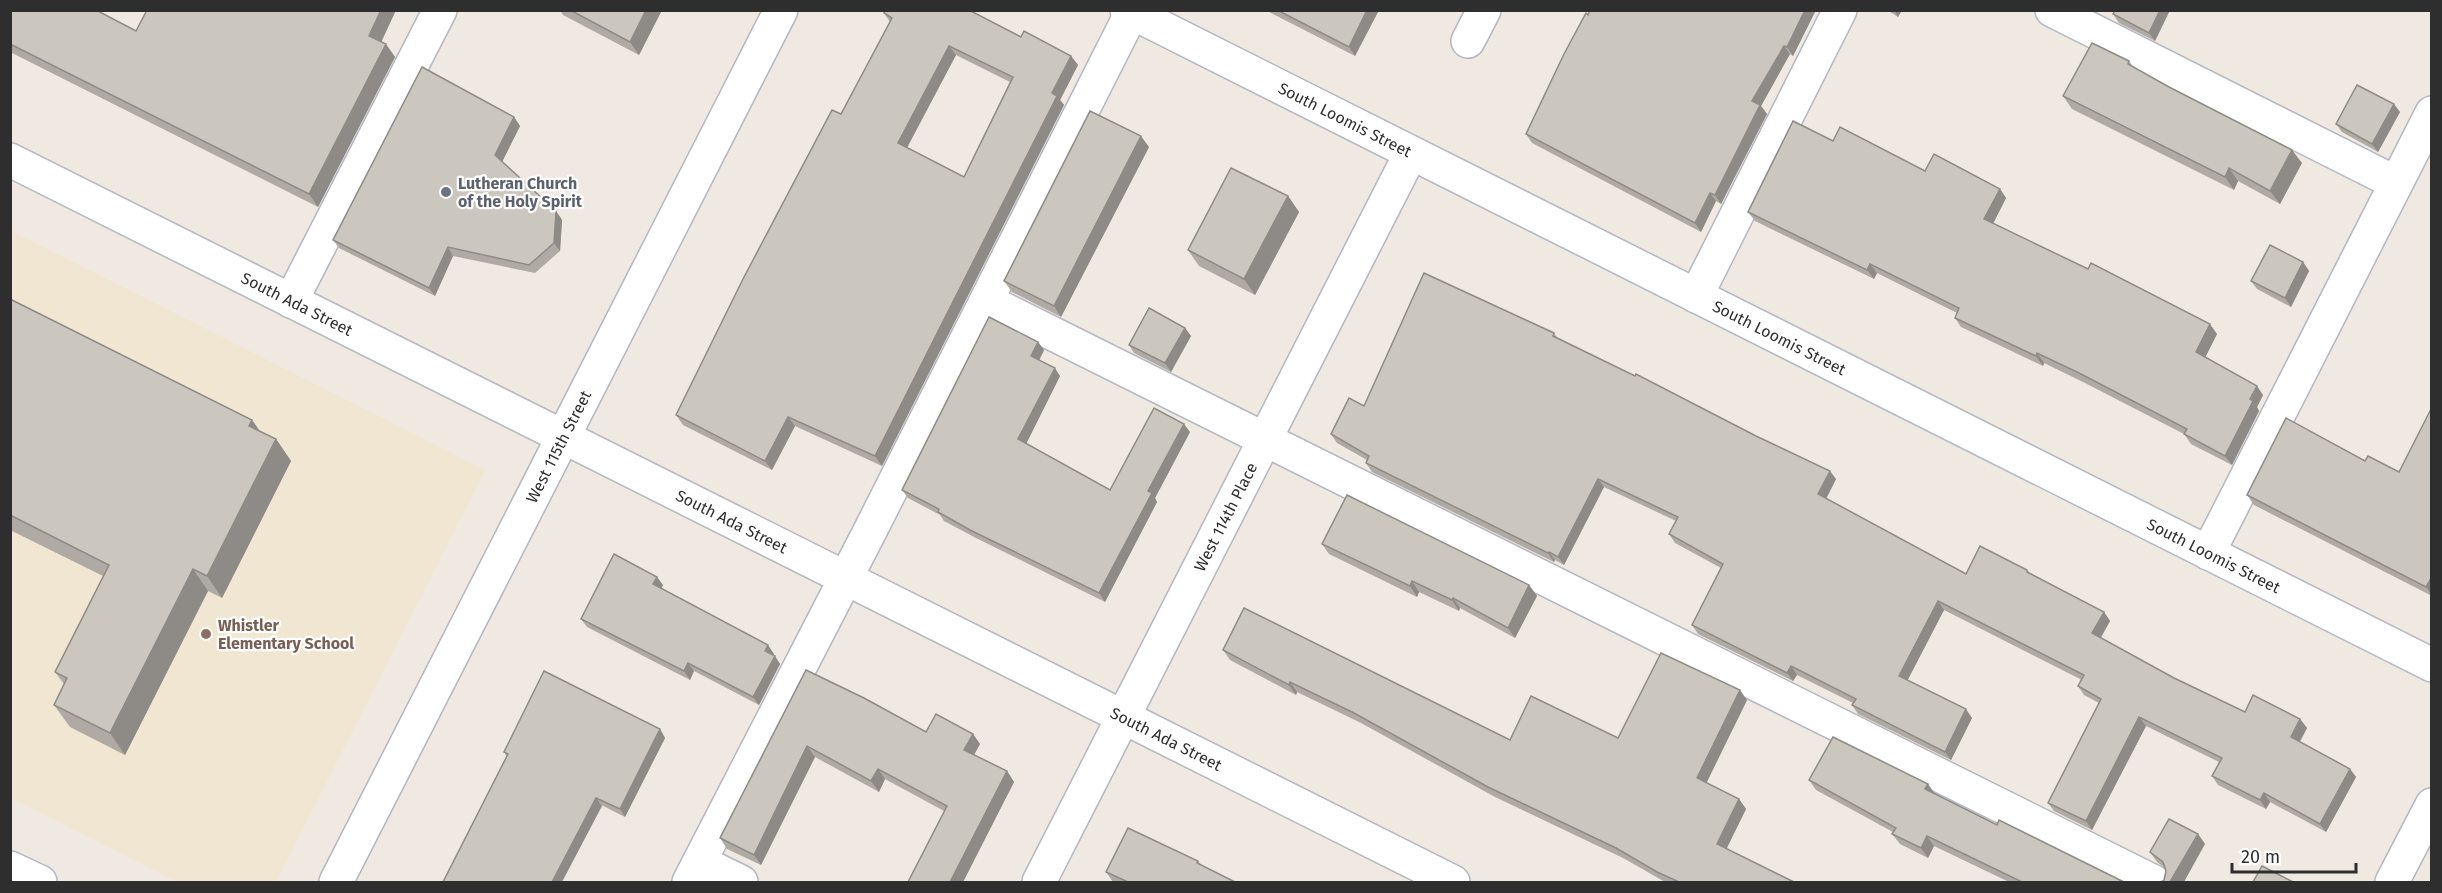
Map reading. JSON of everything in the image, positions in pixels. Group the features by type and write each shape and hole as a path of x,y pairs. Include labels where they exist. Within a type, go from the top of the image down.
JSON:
{"street":[{"name":"West 115th Street","path":"336,882 781,10"},
{"path":"1468,41 1484,10"},
{"path":"1696,296 1840,10"},
{"path":"2052,10 2396,183"},
{"path":"741,882 694,872 846,579 1131,11"},
{"name":"South Loomis Street","path":"1131,11 2432,665"},
{"path":"291,301 432,13"},
{"path":"2208,553 2432,113"},
{"name":"West 114th Place","path":"1039,882 1411,153"},
{"name":"South Ada Street","path":"10,160 1453,882"},
{"path":"987,301 2154,882"},
{"path":"2392,882 2432,805"},
{"path":"10,868 40,882"}],"shaded area":[{"name":"Whistler Elementary School","path":"10,230 485,470 276,882 178,882 11,798"}],"building":[{"path":"10,10 96,10 136,31 147,10 381,10 369,36 386,44 309,194 10,44"},
{"path":"570,10 646,10 630,42"},
{"path":"885,10 969,10 1021,37 1024,31 1071,56 1052,93 1057,96 875,456 788,417 765,461 676,415 743,279 832,110 841,114 892,18 884,13","holes":["949,46 1013,77 964,177 898,143"]},
{"path":"1277,10 1367,10 1349,47"},
{"path":"1590,10 1805,10 1787,47 1784,46 1752,101 1760,105 1715,195 1710,193 1695,223 1526,134 1564,54 1586,13 1588,15"},
{"path":"2115,10 2160,10 2149,33 2113,14"},
{"path":"2092,43 2129,61 2128,64 2169,87 2292,150 2270,191 2229,168 2225,177 2063,96"},
{"name":"Lutheran Church of the Holy Spirit","path":"422,67 514,117 495,155 556,211 554,243 529,265 448,247 429,288 333,240"},
{"path":"2357,85 2394,104 2372,144 2336,124"},
{"path":"1090,111 1141,136 1054,306 1004,281"},
{"path":"1793,121 1833,141 1840,127 1925,171 1934,154 2000,189 1984,219 2088,269 2091,263 2210,324 2196,352 2257,386 2250,399 2253,401 2225,456 2184,434 2187,429 2079,373 2037,353 2036,356 1955,318 1959,308 1870,264 1867,270 1748,212"},
{"path":"1231,168 1288,196 1244,279 1188,250"},
{"path":"2270,245 2303,262 2285,298 2251,281"},
{"path":"1424,273 1554,333 1553,336 1635,376 1636,374 1830,471 1818,494 1966,574 1980,546 2104,612 2092,633 2174,678 2245,712 2253,695 2300,719 2291,737 2350,769 2320,824 2264,793 2260,800 2212,776 2222,758 2139,717 2086,821 2048,803 2101,699 2078,686 2084,675 1938,601 1899,676 1966,709 1945,752 1852,705 1856,699 1791,666 1787,673 1692,625 1723,564 1669,534 1678,517 1598,479 1558,557 1366,463 1369,456 1331,434 1349,398 1364,406"},
{"path":"10,299 252,420 249,426 276,439 207,576 193,569 110,733 54,705 67,678 55,672 109,565 10,515"},
{"path":"1149,308 1185,328 1165,363 1129,345"},
{"path":"989,317 1038,342 1031,356 1055,368 1018,439 1110,490 1154,408 1184,424 1148,491 1152,493 1099,593 970,530 938,512 939,509 902,490"},
{"path":"2432,407 2432,576 2426,587 2247,495 2286,418 2365,461 2368,456 2399,472"},
{"path":"1347,495 1529,585 1508,628 1453,598 1452,600 1412,581 1410,586 1322,544"},
{"path":"614,554 657,577 653,584 768,645 765,651 775,656 753,697 688,663 684,671 581,619"},
{"path":"1244,608 1510,740 1531,696 1618,738 1661,653 1740,690 1697,778 1739,799 1717,844 1794,882 1679,882 1657,872 1616,848 1488,787 1354,713 1290,682 1289,685 1223,650"},
{"path":"806,670 926,732 936,714 973,734 964,750 1007,771 950,882 908,882 947,806 878,769 871,781 807,746 754,855 720,838"},
{"path":"544,671 660,729 620,809 596,798 552,882 443,882 508,754 504,752"},
{"path":"1833,737 1928,784 1925,789 1997,825 1999,820 2124,882 2022,882 1927,836 1921,848 1892,834 1896,828 1809,780"},
{"path":"2169,819 2198,834 2170,882 2161,882 2164,880 2166,871 2163,862 2150,852"},
{"path":"1128,828 1198,861 1197,863 1235,882 1128,882 1106,872"},
{"path":"2262,866 2293,882 2253,882"}],"place":[{"name":"Lutheran Church of the Holy Spirit","path":"446,192"},
{"name":"Whistler Elementary School","path":"206,634"}]}
